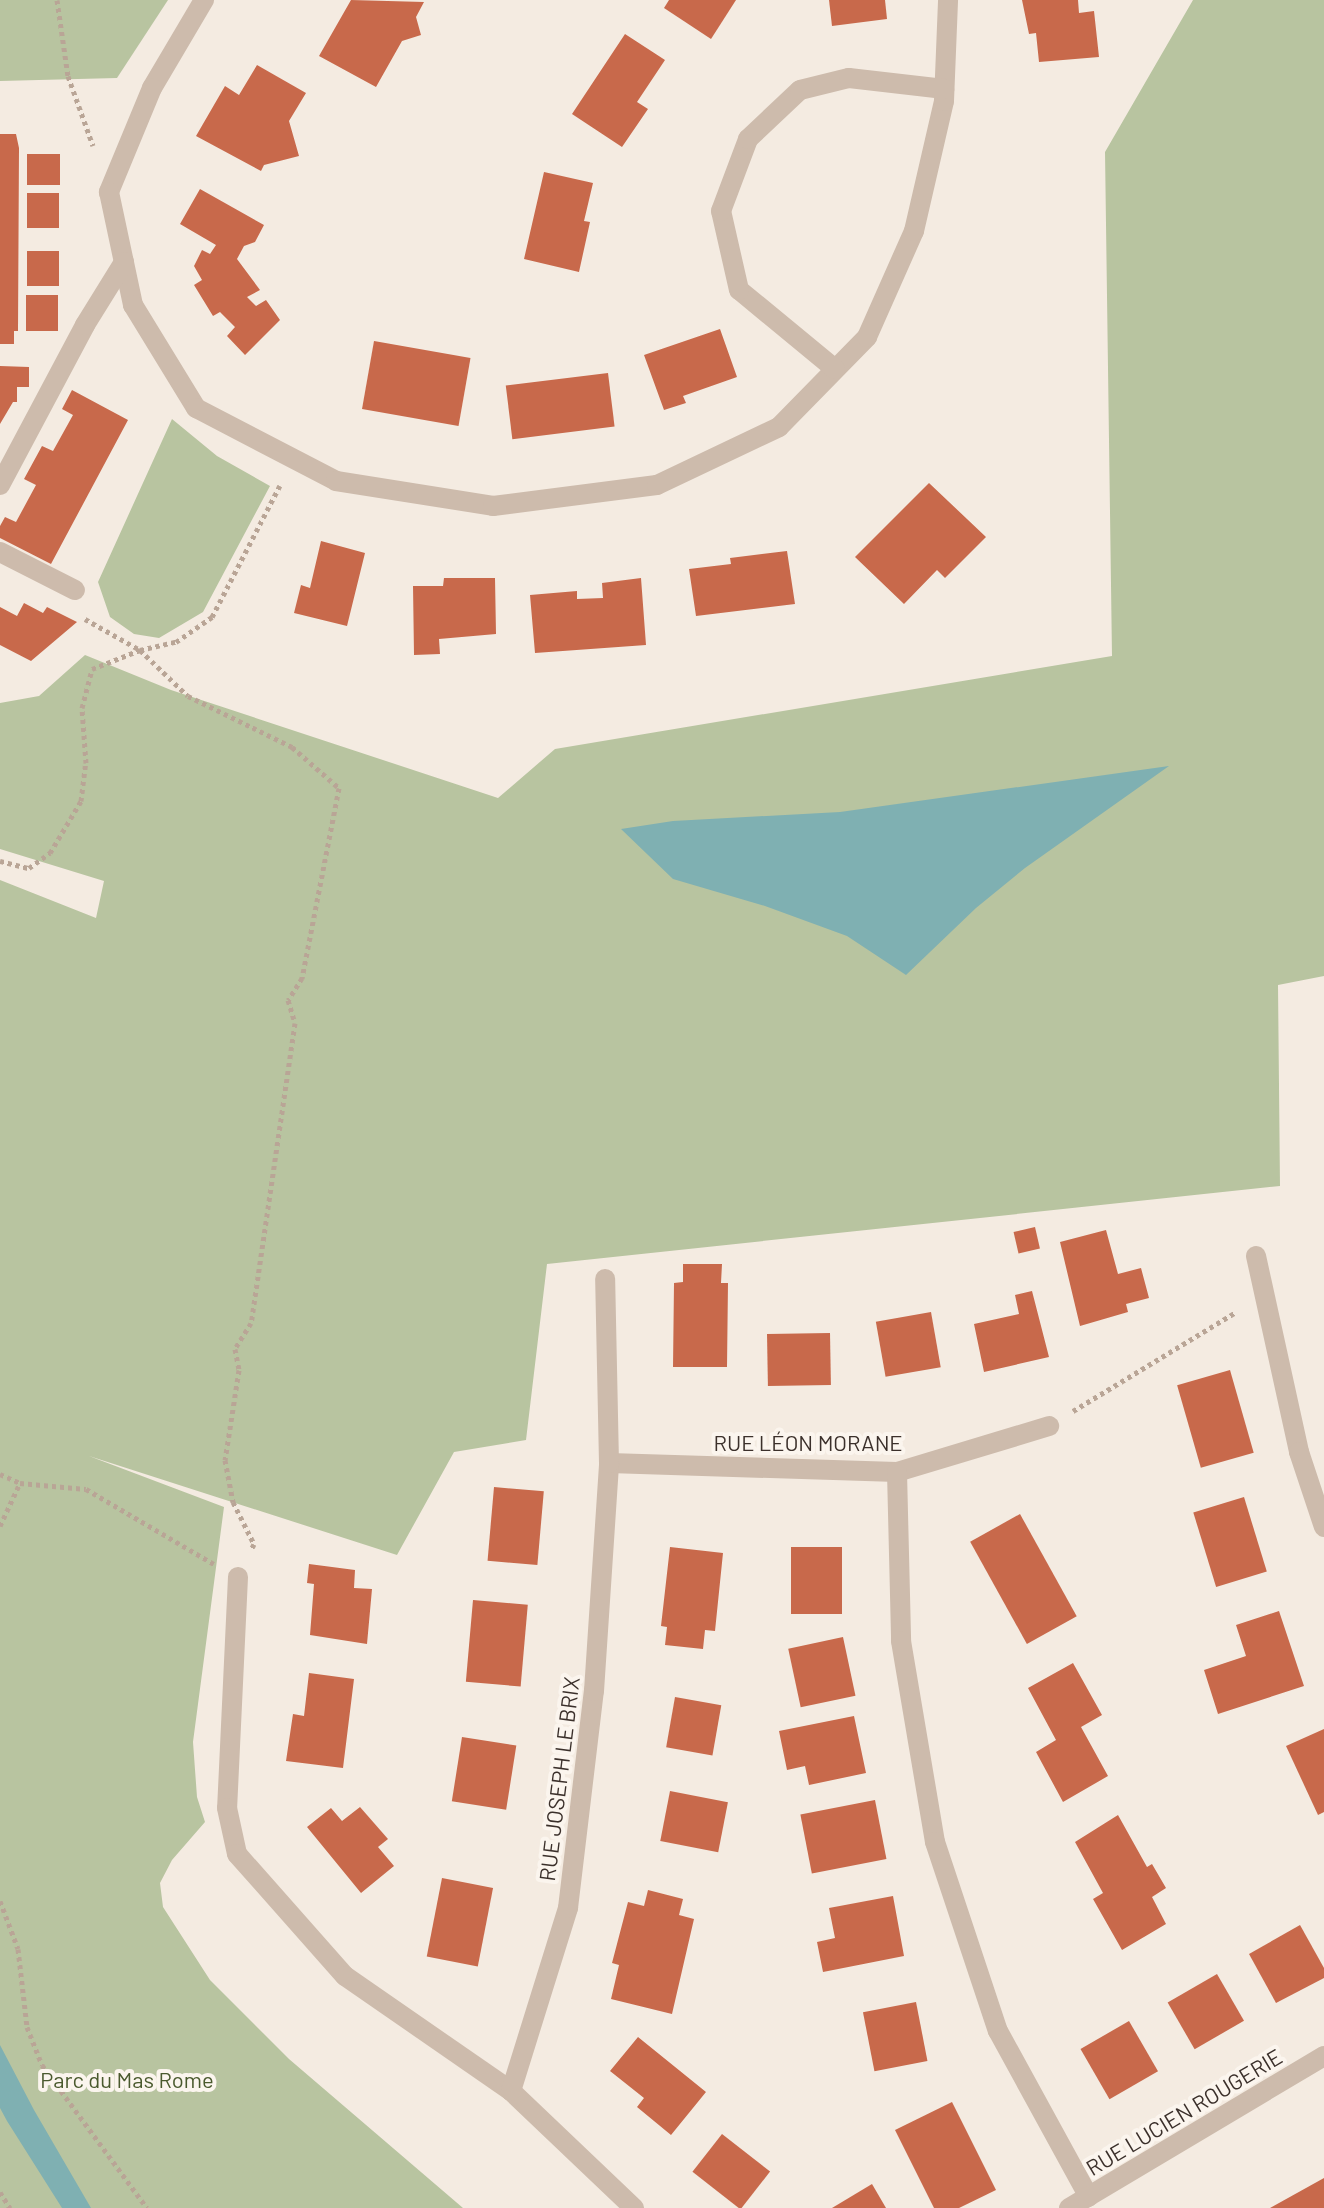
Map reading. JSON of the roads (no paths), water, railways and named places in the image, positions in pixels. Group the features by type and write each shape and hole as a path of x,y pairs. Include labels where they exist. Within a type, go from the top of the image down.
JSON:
{"street":[{"path":"204,0 152,88 109,192 133,305 196,408 336,481 493,506 657,485 779,427 867,337 914,231 944,89 948,0"},
{"path":"835,369 739,290 721,211 748,139 800,90 849,78 944,89"},
{"path":"0,485 85,325 124,262"},
{"path":"0,552 75,590"},
{"path":"1256,1256 1299,1452 1324,1527"},
{"name":"RUE JOSEPH LE BRIX","path":"511,2091 568,1908 594,1691 609,1463 605,1279"},
{"name":"RUE LÉON MORANE","path":"609,1463 897,1472 1049,1426"},
{"path":"897,1472 901,1641 935,1842 998,2031 1089,2197"},
{"path":"238,1577 227,1808 237,1854 345,1976 511,2091 634,2208"},
{"name":"RUE LUCIEN ROUGERIE","path":"1069,2208 1324,2056"}],"water":[{"path":"1169,766 1025,868 976,908 906,975 847,936 765,906 673,879 621,829 673,821 840,812"},
{"path":"0,2045 91,2208 62,2208 7,2121 0,2108"}],"park label":[{"name":"Parc du Mas Rome","path":"127,2080"}]}
